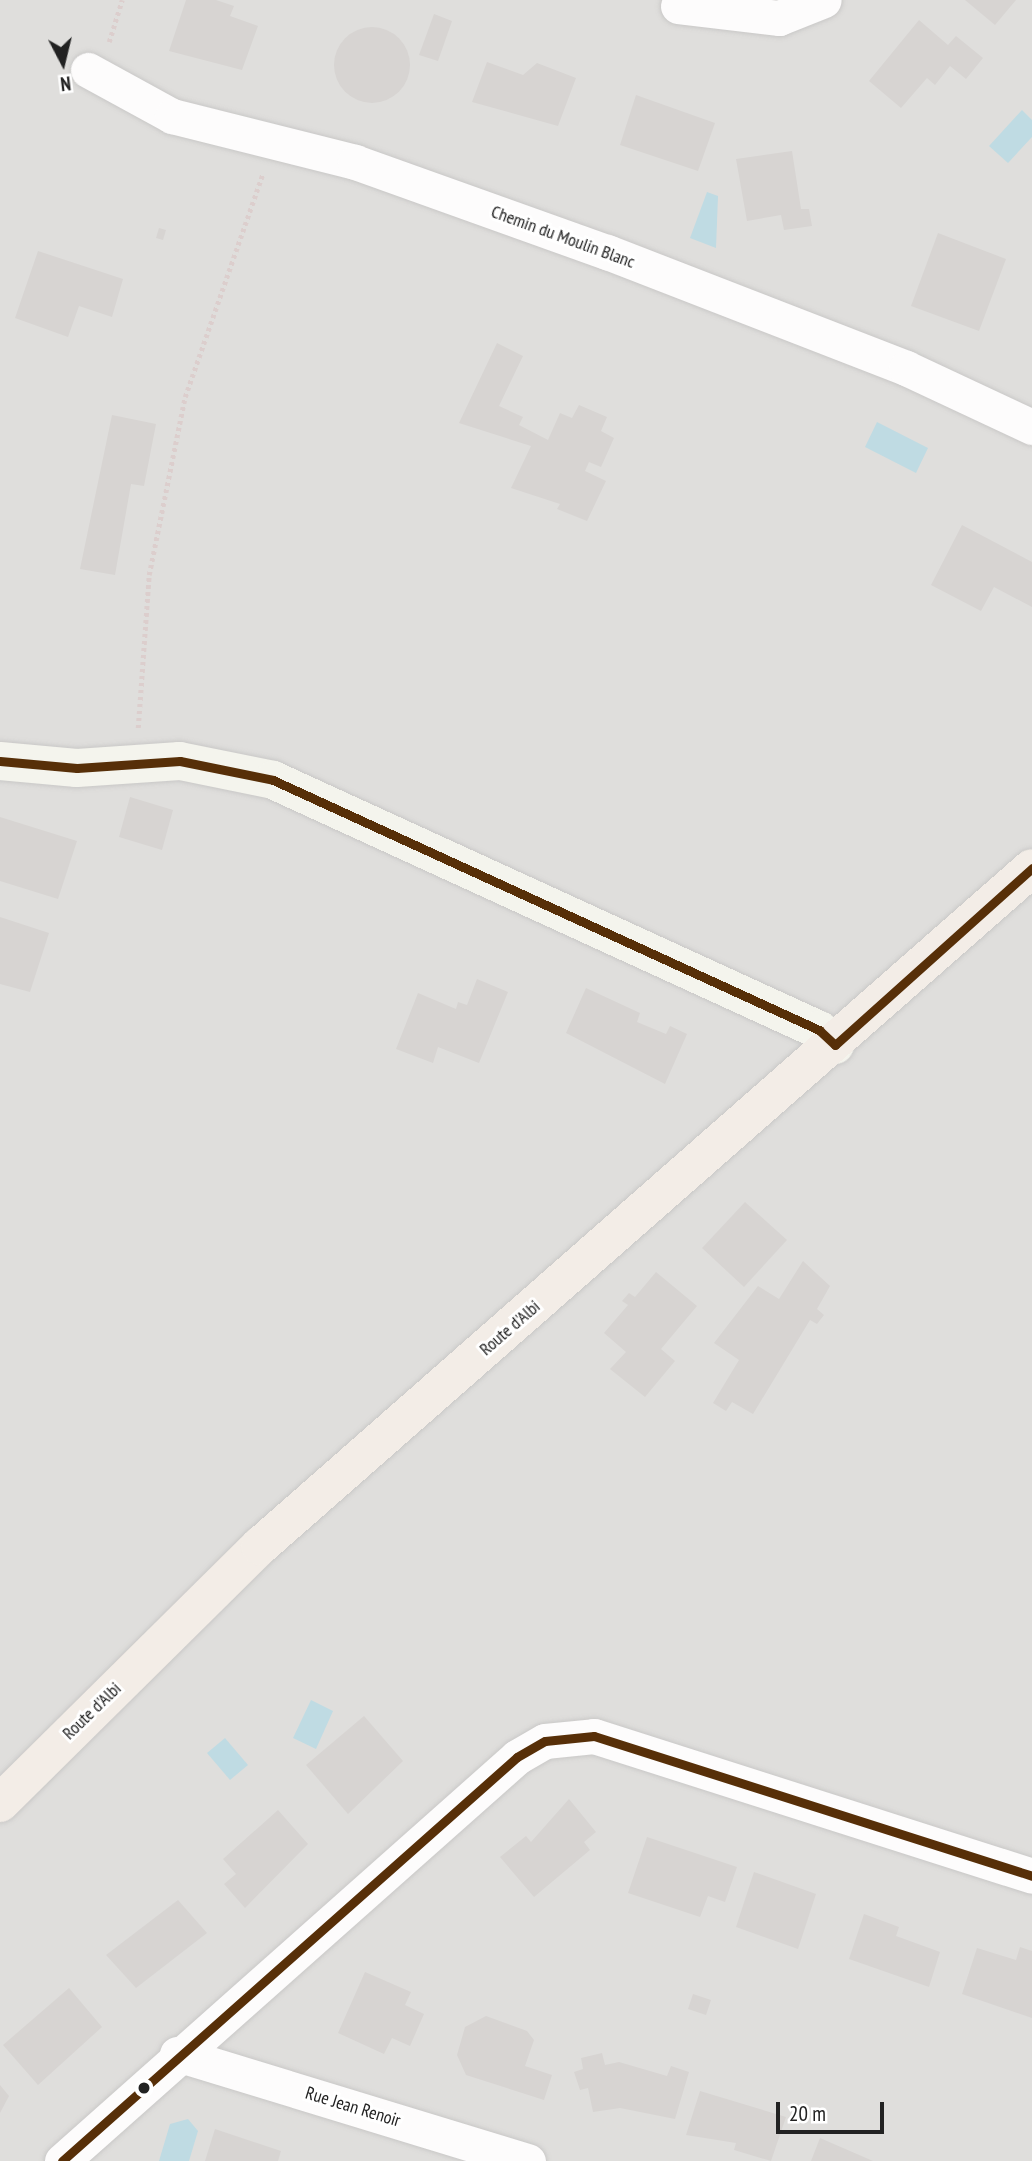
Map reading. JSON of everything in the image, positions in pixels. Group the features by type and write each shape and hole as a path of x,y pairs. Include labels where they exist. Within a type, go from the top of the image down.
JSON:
{"main road":[{"name":"Route d'Albi","path":"0,1803 260,1546 835,1045 1032,868"}],"street":[{"path":"678,6 779,18 824,0"},
{"name":"Chemin du Moulin Blanc","path":"89,70 172,116 355,162 607,252 906,368 1032,427"},
{"path":"0,761 77,768 141,762 222,765 273,779 819,1030 835,1045"},
{"path":"62,2161 177,2054 517,1757 545,1741 594,1736 1032,1877"},
{"name":"Rue Jean Renoir","path":"177,2054 528,2161"}],"path":[{"path":"141,762 136,704 149,575 185,397 275,143"}],"shaded area":[{"path":"0,0 1032,0 1032,2161 0,2161"}],"water":[{"path":"1022,110 1032,120 1032,137 1008,163 989,146"},
{"path":"707,192 718,196 716,248 690,238"},
{"path":"877,422 928,448 916,473 865,447"},
{"path":"311,1700 333,1711 316,1749 293,1738"},
{"path":"225,1738 248,1765 230,1780 207,1753"},
{"path":"188,2119 198,2131 189,2161 159,2161 170,2124"}],"building":[{"path":"186,0 216,0 234,6 230,16 258,26 242,70 169,51"},
{"path":"965,0 1016,0 995,25"},
{"path":"434,14 452,21 438,61 419,55"},
{"path":"919,20 948,45 956,36 983,58 966,79 950,66 935,85 927,78 901,108 869,81"},
{"path":"365,27 379,27 393,33 404,44 408,50 408,80 399,92 387,101 365,103 351,97 340,86 334,72 334,58 340,44 351,33"},
{"path":"487,62 523,75 537,63 576,78 558,126 472,102"},
{"path":"636,95 715,123 698,171 620,145"},
{"path":"792,151 801,209 809,209 812,226 784,230 781,215 747,221 736,159"},
{"path":"159,228 166,230 163,240 156,238"},
{"path":"938,233 1006,259 979,331 911,306"},
{"path":"38,251 123,279 112,317 79,306 68,337 15,318"},
{"path":"497,343 523,356 499,406 523,417 519,425 548,440 560,413 572,418 579,405 607,417 601,431 614,438 601,467 589,462 585,471 606,481 587,521 557,509 560,504 511,488 531,446 459,423"},
{"path":"112,415 156,424 144,486 131,484 115,575 80,569"},
{"path":"962,525 1032,562 1032,607 994,587 981,611 931,585"},
{"path":"130,797 173,810 162,850 119,837"},
{"path":"0,817 77,841 58,899 0,881"},
{"path":"0,917 49,933 30,992 0,984"},
{"path":"477,979 508,992 479,1063 438,1047 433,1063 396,1049 418,993 456,1009 458,1002 467,1005"},
{"path":"586,988 640,1013 637,1022 666,1034 670,1026 687,1034 665,1084 566,1033"},
{"path":"745,1202 787,1240 744,1287 702,1248"},
{"path":"803,1261 830,1286 817,1309 824,1315 817,1324 810,1320 753,1414 732,1402 726,1411 713,1403 739,1360 714,1343 758,1286 779,1299"},
{"path":"656,1272 697,1306 661,1349 675,1361 645,1397 610,1369 626,1352 604,1333 628,1305 622,1301 629,1293 635,1297"},
{"path":"364,1716 403,1761 348,1814 306,1765"},
{"path":"569,1799 596,1832 584,1842 590,1850 534,1897 500,1857 526,1836 531,1842"},
{"path":"278,1810 308,1844 245,1908 224,1884 236,1874 223,1859"},
{"path":"647,1837 737,1867 725,1902 708,1896 700,1917 628,1893"},
{"path":"754,1872 816,1894 798,1949 736,1927"},
{"path":"178,1900 207,1933 136,1988 106,1955"},
{"path":"864,1914 899,1927 896,1936 940,1952 929,1987 849,1959"},
{"path":"1020,1947 1032,1951 1032,2018 962,1994 977,1948 1016,1960"},
{"path":"365,1972 411,1992 405,2005 424,2014 410,2046 392,2038 384,2054 338,2033"},
{"path":"69,1988 102,2027 38,2085 3,2045"},
{"path":"693,1994 711,2000 706,2015 688,2009"},
{"path":"486,2016 527,2031 534,2040 525,2066 552,2075 544,2100 466,2075 457,2055 465,2027"},
{"path":"602,2053 605,2065 619,2062 667,2076 671,2066 689,2072 675,2119 620,2108 593,2112 588,2088 580,2090 574,2072 583,2069 581,2058"},
{"path":"0,2085 9,2096 0,2113"},
{"path":"700,2091 786,2117 771,2161 734,2150 736,2143 686,2135"},
{"path":"215,2129 281,2151 278,2161 205,2161"},
{"path":"820,2138 873,2161 811,2161"}],"transit line":[{"path":"0,761 77,768 180,761 273,780 819,1030 835,1045 1032,868"},
{"path":"62,2161 517,1757 545,1741 594,1736 1032,1876"}]}
